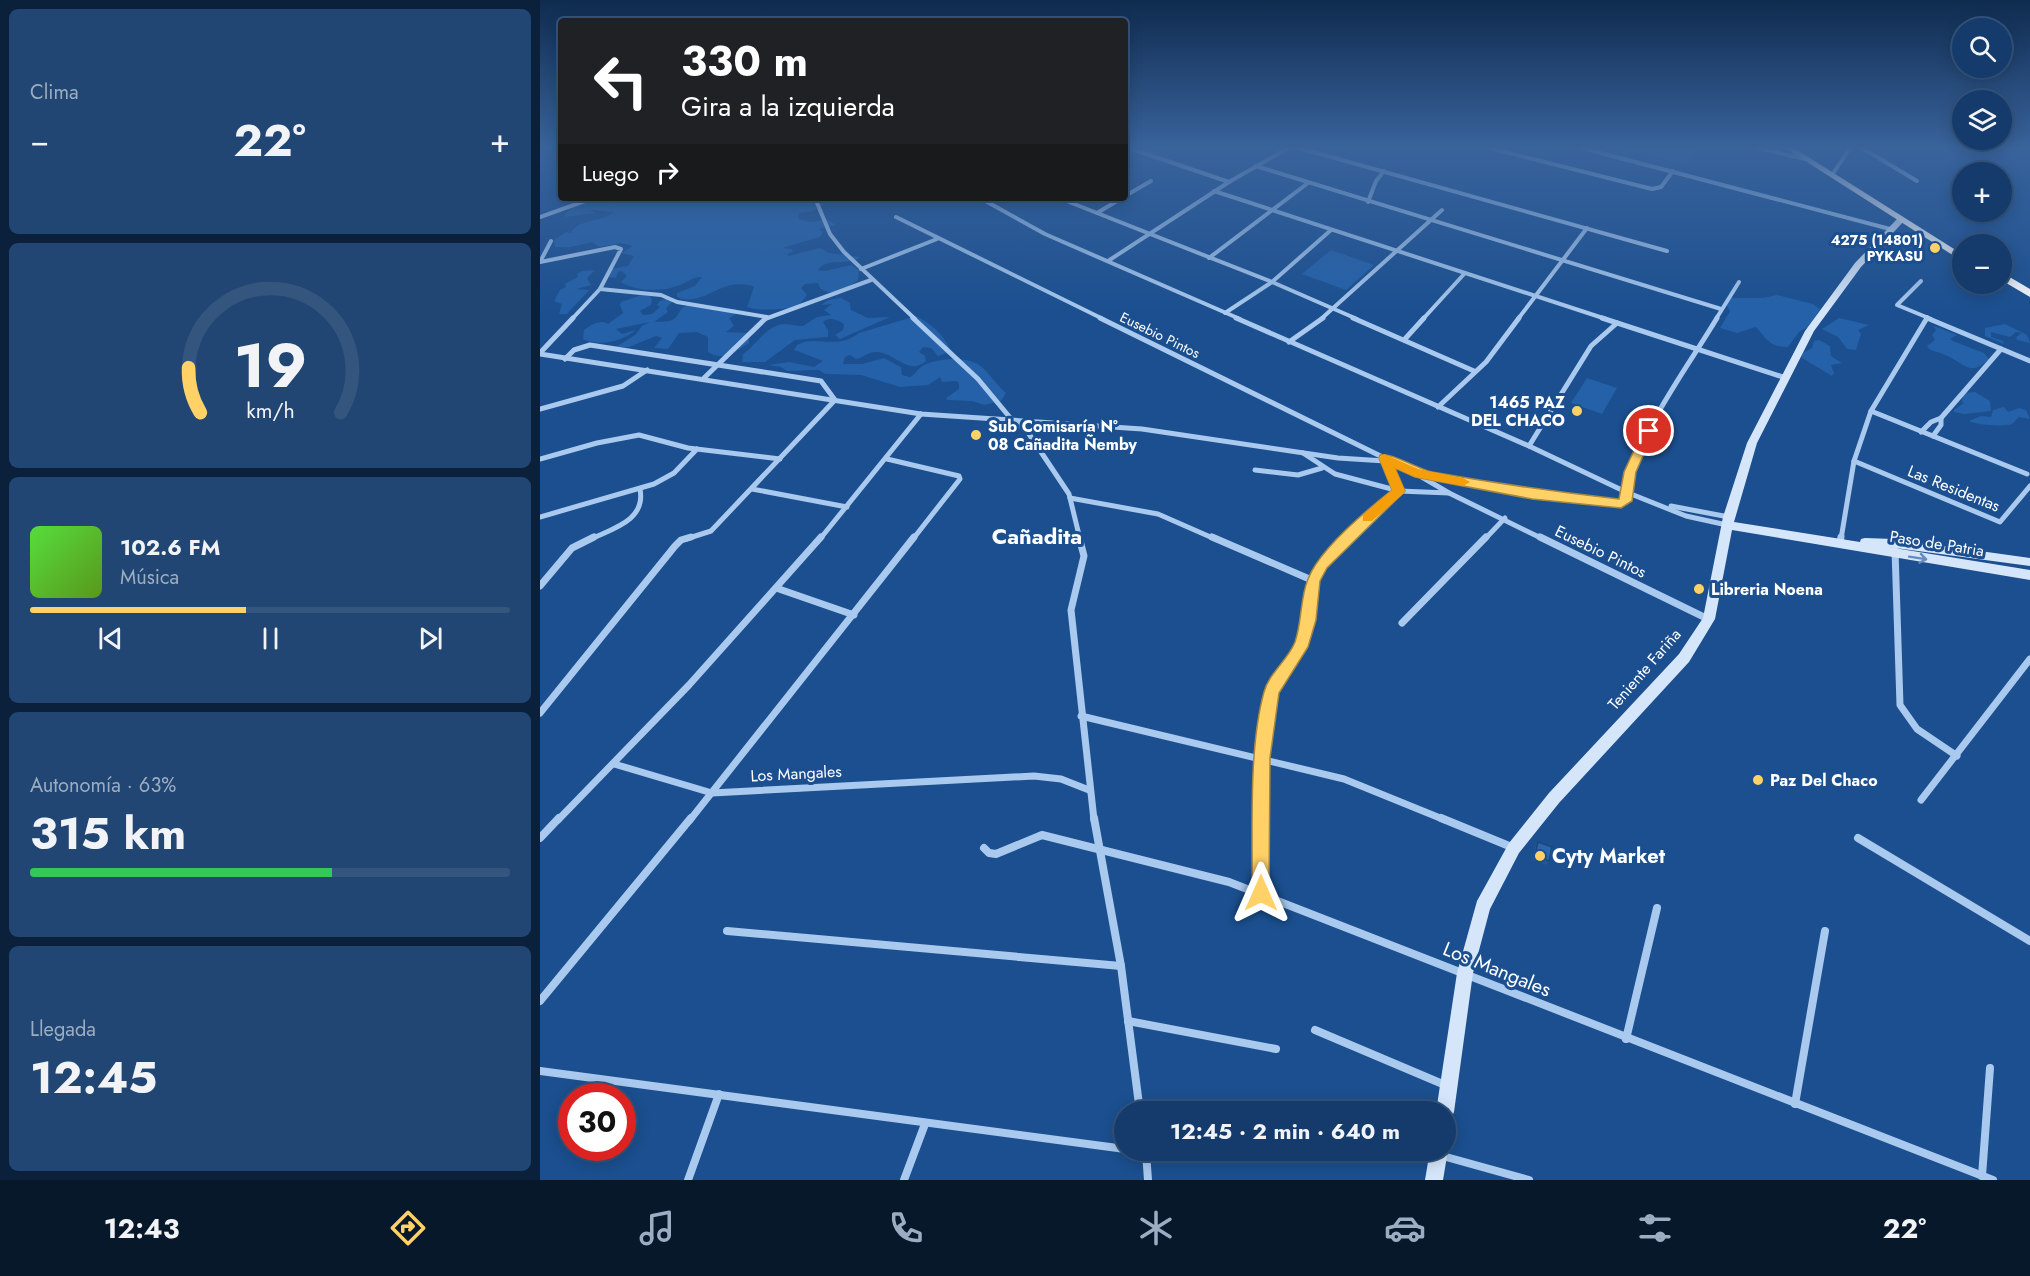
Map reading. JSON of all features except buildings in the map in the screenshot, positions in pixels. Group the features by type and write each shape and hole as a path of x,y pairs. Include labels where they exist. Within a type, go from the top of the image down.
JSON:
{"highway":[{"path":"1878,203 1952,245"},
{"path":"1880,203 1952,251"},
{"path":"2012,282 2030,294"},
{"path":"2012,290 2030,301"}],"street":[{"path":"540,217 579,203"},
{"path":"817,203 830,234 871,280 978,379 1012,420 1027,431 1070,498 1084,556 1071,610 1089,790 1121,966 1139,1101"},
{"path":"989,203 1046,234 1529,446 1626,492 1665,506 1685,507 1728,521"},
{"path":"1071,203 1272,282 1474,371"},
{"path":"1096,213 1113,203"},
{"path":"1108,261 1196,203"},
{"path":"1250,203 1785,378"},
{"path":"1209,258 1281,203"},
{"path":"1372,203 1721,309"},
{"path":"1498,203 1667,251"},
{"path":"1793,203 1890,229"},
{"path":"1289,342 1335,309 1442,210"},
{"name":"Eusebio Pintos","path":"896,217 1415,473 1449,493 1505,518 1709,619"},
{"name":"Teniente Fariña","path":"1447,1101 1465,973 1483,907 1514,848 1554,798 1684,658 1709,619 1728,521 1752,443 1810,332 1828,305 1890,229 1904,219"},
{"path":"1438,407 1486,362 1587,228"},
{"path":"1225,313 1272,282 1332,230"},
{"path":"861,269 937,239"},
{"path":"540,262 551,241"},
{"path":"540,262 621,249 600,289 540,353"},
{"path":"1404,339 1465,273"},
{"path":"703,380 767,317 871,280"},
{"path":"1921,281 1898,305 2030,361"},
{"path":"1415,473 1532,495 1624,503 1630,472 1649,431 1739,282"},
{"path":"600,289 661,295 676,302 767,317"},
{"path":"1840,542 1854,461 1871,411 1927,317"},
{"path":"1529,446 1591,346 1617,323"},
{"path":"566,359 574,350 590,345 718,364 821,381 835,400"},
{"path":"1921,432 1931,422 1941,418 2001,349"},
{"path":"540,353 566,359 921,414 1142,429 1302,453 1385,459 1399,491"},
{"path":"540,409 623,386 647,370"},
{"path":"540,713 675,546 681,540 711,531 835,400"},
{"path":"1871,411 2029,473"},
{"path":"540,838 614,764 779,589 921,414"},
{"path":"1933,436 1941,425 1941,418"},
{"path":"540,459 597,443 639,435 697,449 780,459"},
{"path":"540,517 640,489 674,473 697,449"},
{"path":"1302,453 1322,468 1399,491 1449,493"},
{"path":"540,1001 712,794 960,479 959,476 886,459"},
{"name":"Las Residentas","path":"1854,461 2000,522 2030,486"},
{"path":"1255,470 1310,473 1322,468"},
{"path":"540,586 572,548 632,519 640,511 643,501 640,489"},
{"path":"752,489 847,507"},
{"path":"1261,893 1262,758 1271,691 1301,647 1309,620 1314,581 1333,551 1399,491"},
{"path":"1070,498 1158,514 1314,581"},
{"path":"1402,623 1505,518"},
{"name":"Paso de Patria","path":"1728,521 1840,542 2030,562"},
{"path":"1894,548 1900,705 1908,721 1920,733 1957,756"},
{"name":"Paso de Patria","path":"1894,548 2030,575"},
{"path":"779,589 854,615"},
{"path":"1921,801 2030,659"},
{"path":"1081,716 1344,779 1514,848"},
{"name":"Los Mangales","path":"614,764 712,794 1048,776 1089,790"},
{"name":"Los Mangales","path":"984,848 989,853 996,854 1042,835 1229,882 1465,973 1626,1039 1993,1180"},
{"path":"1858,838 2030,941"},
{"path":"1626,1039 1657,908"},
{"path":"727,931 1121,966"},
{"path":"1794,1104 1825,931"},
{"path":"1128,1021 1276,1049"},
{"path":"1315,1030 1449,1087"},
{"path":"1982,1176 1990,1068"},
{"path":"540,1071 1114,1148"},
{"path":"688,1180 718,1094"},
{"path":"904,1180 925,1124"},
{"path":"1456,1158 1529,1180"},
{"path":"1144,1161 1148,1180"},
{"path":"1434,1180 1438,1161"}],"shaded area":[{"path":"586,203 823,203 813,211 799,213 798,219 810,222 828,220 836,225 821,228 819,230 823,232 820,237 782,248 792,249 793,252 788,253 788,256 820,248 829,253 860,257 850,261 827,263 818,270 825,271 851,265 859,270 858,280 845,289 835,292 825,291 818,283 805,284 801,288 807,295 801,303 778,309 747,307 754,287 743,284 732,285 696,299 677,297 677,293 695,286 702,277 658,290 634,288 621,282 627,276 622,271 618,272 616,278 608,277 610,269 628,266 634,256 621,253 633,246 621,243 599,247 592,242 571,247 555,247 554,240 566,232 571,233 579,225 614,212 591,210 595,213 564,217 572,208"},
{"path":"1331,250 1374,265 1346,290 1302,274"},
{"path":"595,270 587,278 591,285 576,289 589,290 567,314 559,314 562,304 554,301 560,290 566,287 565,284 578,277 577,274 582,271"},
{"path":"642,295 650,296 652,300 651,305 640,311 643,315 652,314 660,307 657,305 660,301 669,298 673,301 666,308 668,312 654,322 672,320 682,308 690,304 736,309 736,314 729,318 734,326 726,332 749,333 749,343 724,356 713,355 708,352 708,337 697,332 679,333 668,349 654,348 662,338 656,336 629,347 616,347 650,322 616,329 622,334 636,330 611,342 597,343 583,339 584,330 587,328 599,322 608,324 623,313 621,302"},
{"path":"1777,295 1813,304 1820,309 1810,326 1799,332 1788,347 1773,344 1756,327 1737,333 1720,328 1730,311 1726,304 1727,298 1763,298"},
{"path":"841,298 850,303 851,310 868,318 890,317 840,339 835,335 843,330 844,324 828,319 823,322 828,330 828,337 795,340 765,362 742,362 743,354 772,328 784,324 803,326 817,317 831,315 824,310 832,304 821,305 828,300"},
{"path":"916,316 931,325 943,337 949,347 947,353 938,356 931,348 923,347 919,352 925,356 926,361 914,366 878,352 872,352 856,359 850,355 845,357 843,364 862,364 884,358 901,367 902,375 910,377 922,366 946,359 962,359 983,368 1006,393 1001,401 984,405 972,401 947,400 946,398 959,389 959,384 957,381 942,382 940,377 928,385 900,387 861,375 825,374 819,370 787,371 781,367 768,365 789,362 814,367 823,361 794,350 797,345 812,341 842,341 859,333"},
{"path":"1839,318 1869,325 1858,330 1861,334 1856,350 1847,349 1838,337 1822,329"},
{"path":"2005,324 2027,335 2030,343 2017,340 2016,337 2022,333 2016,332 2010,337 1991,332 1991,337 2003,341 2004,344 1985,336 1985,328"},
{"path":"1934,326 1957,335 1950,339 1984,353 1989,359 1976,368 1971,368 1929,349 1927,346 1935,340 1932,335 1936,330"},
{"path":"1819,340 1830,346 1831,356 1842,363 1831,365 1834,373 1832,376 1802,358 1801,354 1812,348 1814,341"},
{"path":"1587,378 1617,388 1602,414 1571,403"},
{"path":"1975,392 1990,401 1991,411 1964,414 1954,412 1964,403 1962,402 1963,393"},
{"path":"2004,407 2008,412 2019,408 2026,410 2030,419 2019,417 2012,424 2003,425 1969,421 1981,416 1991,417 1993,410"}],"slow traffic":[{"path":"1367,518 1399,491 1384,458 1415,473 1463,482"}],"place":[{"name":"4275 (14801) PYKASU","path":"1935,248"},
{"name":"1465 PAZ DEL CHACO","path":"1577,411"},
{"name":"Sub Comisaría N° 08 Cañadita Ñemby","path":"976,435"},
{"name":"Libreria Noena","path":"1699,589"},
{"name":"Paz Del Chaco","path":"1758,780"},
{"name":"Cyty Market","path":"1540,856"}],"district":[{"name":"Cañadita","path":"1037,536"}],"route":[{"path":"1261,893 1262,758 1271,691 1301,647 1309,620 1314,581 1323,564 1333,551 1376,509 1399,491 1384,458 1415,473 1532,495 1621,504 1625,501 1630,472 1649,431"}]}
